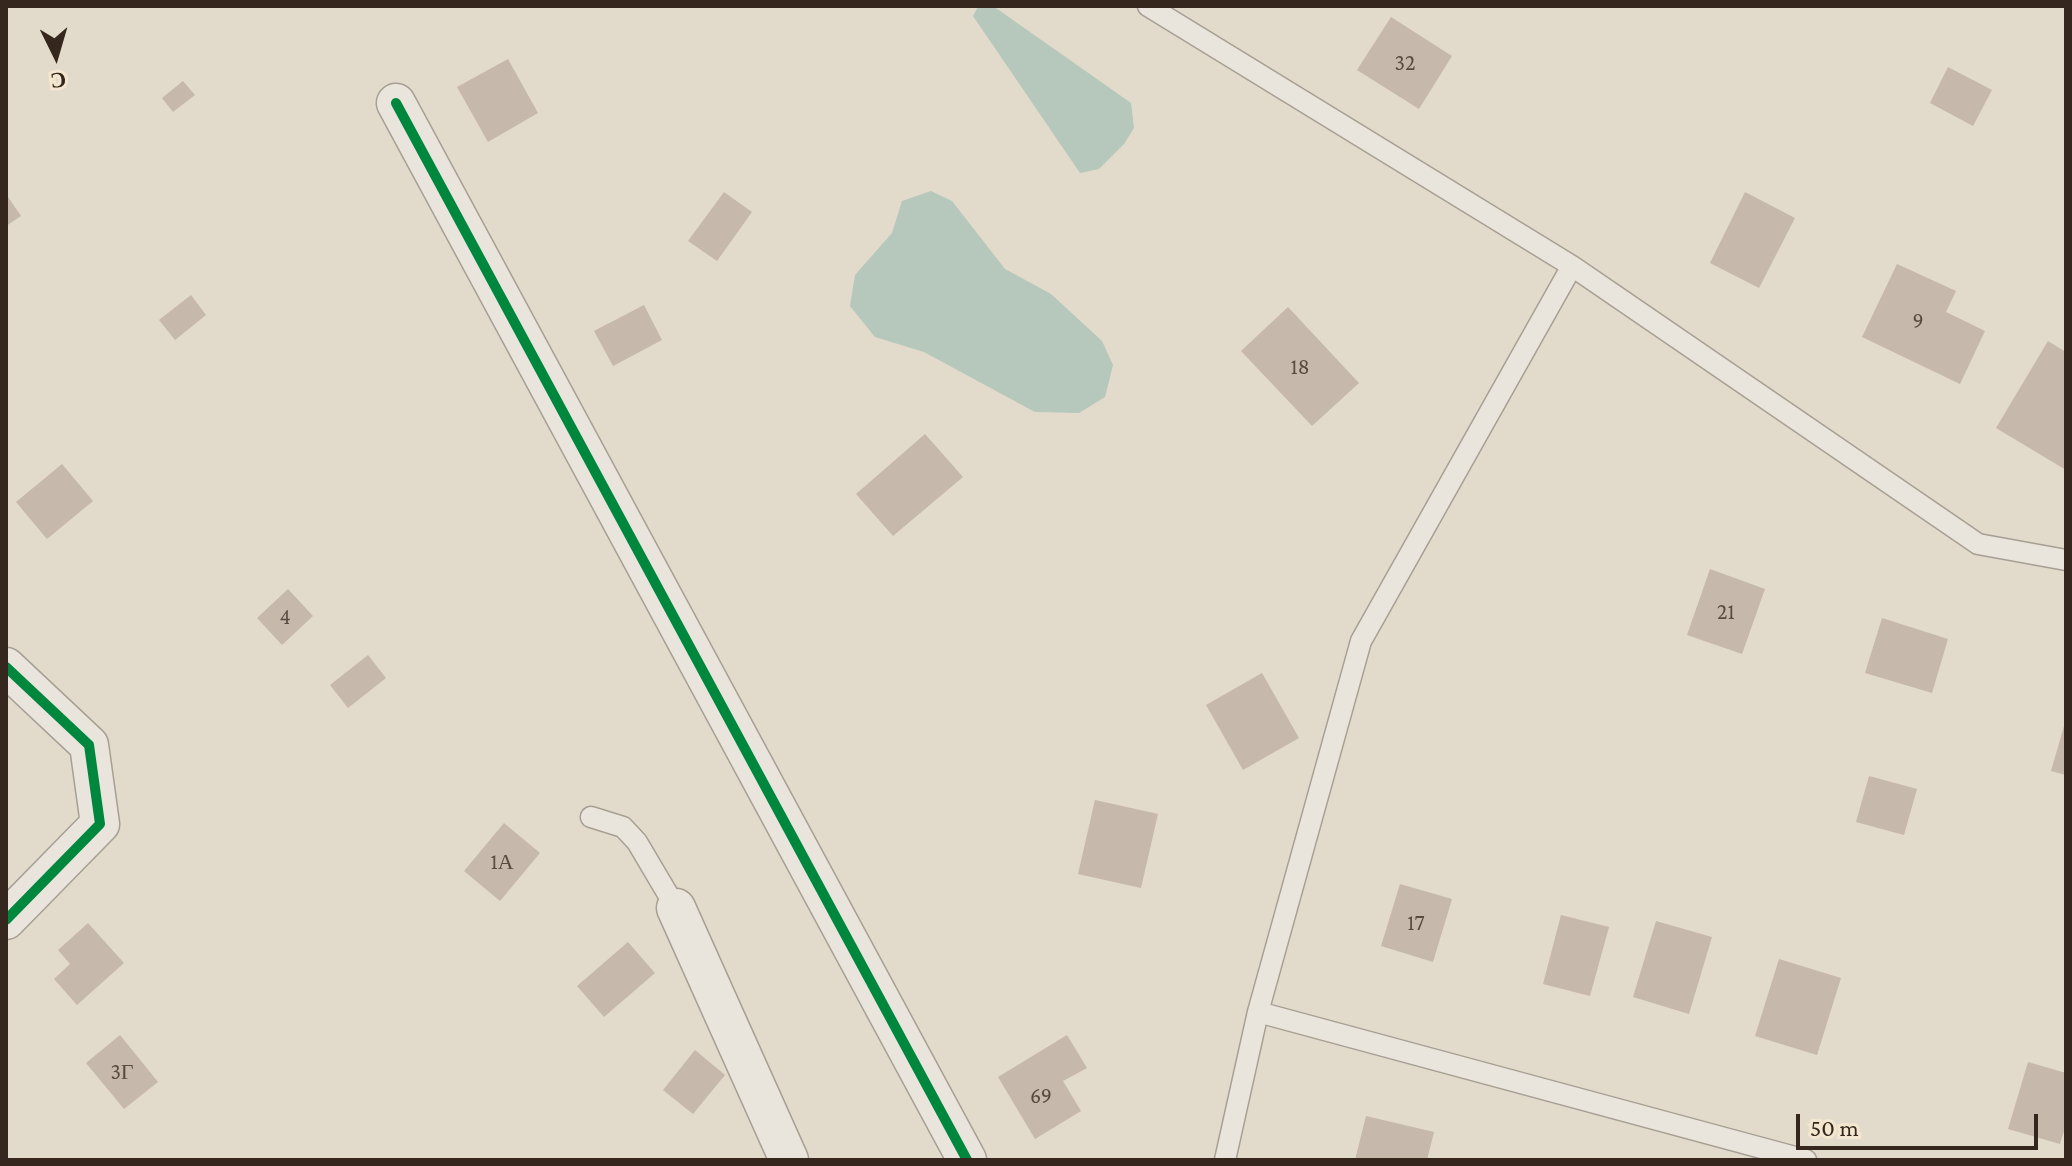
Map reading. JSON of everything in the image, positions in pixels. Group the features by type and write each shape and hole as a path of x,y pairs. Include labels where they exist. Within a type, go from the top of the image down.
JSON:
{"street":[{"path":"396,103 967,1160"},
{"path":"6,667 89,745 100,824 6,920"},
{"path":"676,908 789,1160"}],"lane":[{"path":"1148,6 1572,266 1978,544 2066,560"},
{"path":"1225,1160 1258,1012 1361,641 1572,266"},
{"path":"591,817 623,827 637,842 676,908"},
{"path":"1258,1012 1806,1160"}],"shaded area":[{"path":"993,6 1131,103 1134,128 1124,144 1099,169 1080,173 973,16 978,7"},
{"path":"931,191 952,201 1005,269 1051,294 1102,341 1113,365 1105,397 1079,413 1035,412 924,352 875,337 850,306 855,275 892,233 902,201"}],"building":[{"path":"1391,17 1452,56 1419,109 1357,70"},
{"path":"508,59 538,113 488,142 457,87"},
{"path":"1948,67 1992,90 1973,126 1930,103"},
{"path":"183,81 195,95 173,112 162,98"},
{"path":"724,192 752,212 717,261 688,241"},
{"path":"1745,192 1795,218 1759,288 1710,263"},
{"path":"6,194 21,216 6,226"},
{"path":"1897,264 1956,291 1946,312 1985,331 1960,384 1862,337"},
{"path":"191,295 206,315 175,340 159,320"},
{"path":"644,305 662,340 613,366 594,331"},
{"path":"1288,307 1359,383 1312,426 1241,351"},
{"path":"2048,341 2066,352 2066,470 1996,428"},
{"path":"925,434 963,477 893,536 856,494"},
{"path":"62,464 93,501 47,539 16,502"},
{"path":"1710,569 1765,589 1742,654 1687,635"},
{"path":"288,589 313,616 282,645 257,618"},
{"path":"1882,618 1948,639 1932,693 1865,673"},
{"path":"368,655 386,678 348,708 330,685"},
{"path":"1262,673 1299,738 1243,770 1206,705"},
{"path":"2066,719 2066,775 2051,771"},
{"path":"1869,776 1917,789 1904,835 1856,822"},
{"path":"1095,800 1158,814 1141,888 1078,874"},
{"path":"504,823 540,853 500,901 464,871"},
{"path":"1400,884 1452,899 1433,962 1381,946"},
{"path":"1561,915 1609,927 1590,996 1543,984"},
{"path":"1656,921 1712,937 1689,1014 1633,997"},
{"path":"88,923 124,963 77,1005 54,979 70,964 58,950"},
{"path":"628,942 655,973 604,1017 577,986"},
{"path":"1779,959 1841,978 1817,1055 1755,1036"},
{"path":"120,1035 158,1082 124,1109 86,1063"},
{"path":"1067,1035 1087,1068 1063,1081 1081,1111 1035,1139 998,1077"},
{"path":"695,1050 725,1075 693,1114 663,1090"},
{"path":"2028,1062 2066,1073 2066,1125 2060,1144 2008,1129"},
{"path":"1366,1116 1434,1132 1427,1160 1355,1160"}],"cycle path":[{"path":"396,103 967,1160"},
{"path":"6,667 89,745 100,824 6,920"}]}
